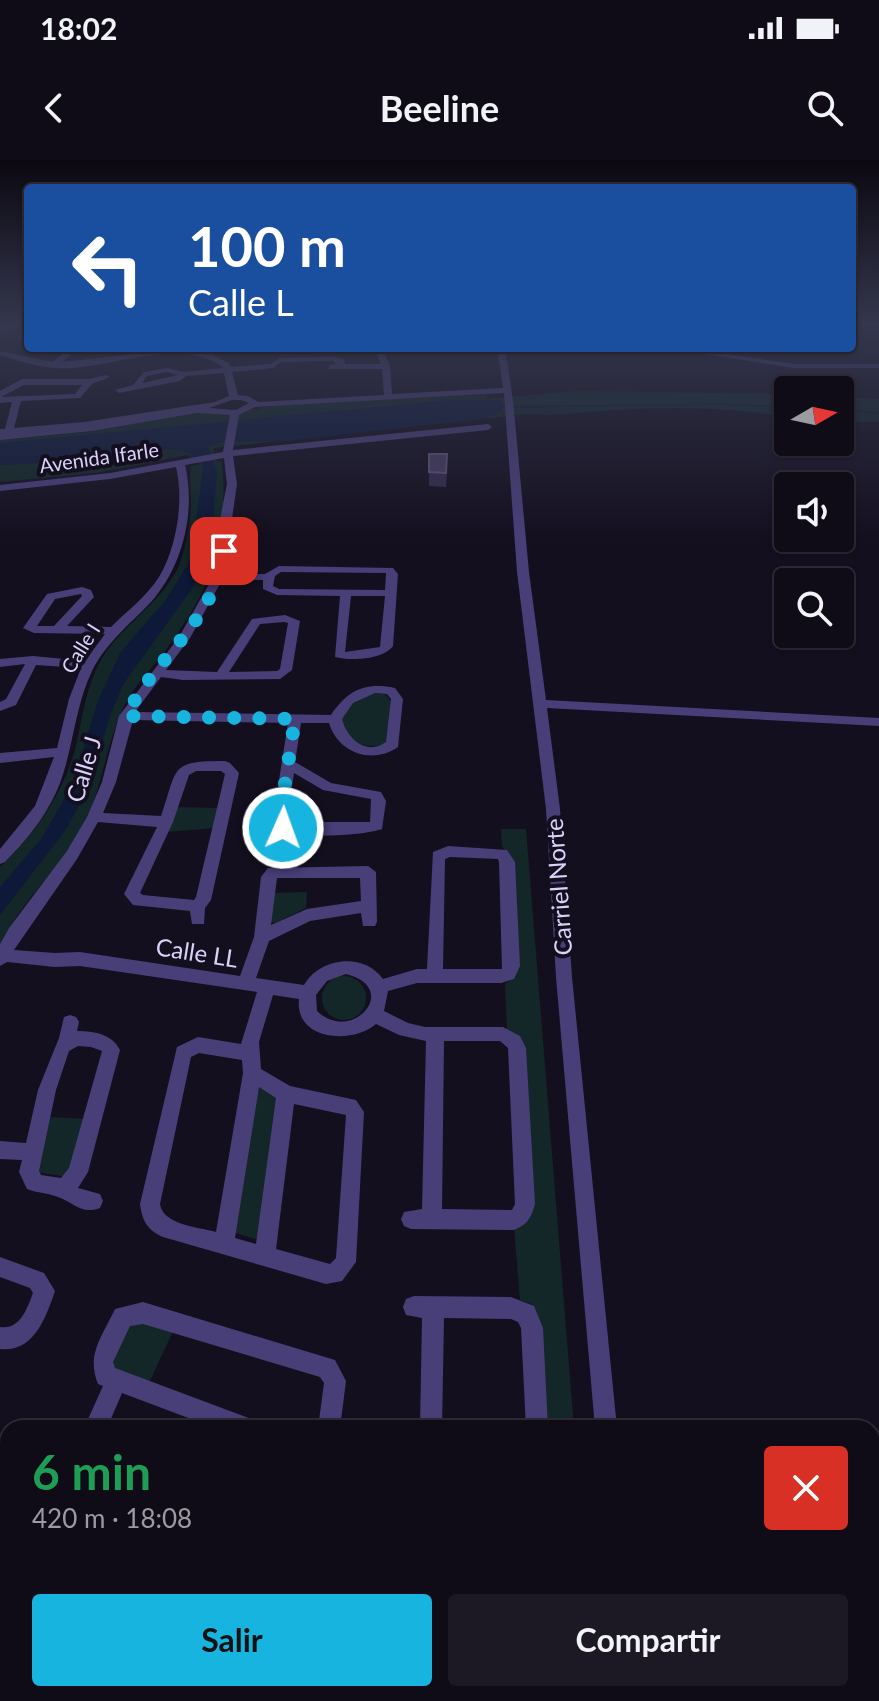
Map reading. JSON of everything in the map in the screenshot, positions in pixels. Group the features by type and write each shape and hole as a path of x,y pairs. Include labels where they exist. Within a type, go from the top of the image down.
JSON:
{"street":[{"path":"0,399 50,397"},
{"path":"17,400 4,434 95,428 218,406 234,397 253,403 367,397"},
{"name":"Carriel Norte","path":"504,397 553,809 564,977 605,1420"},
{"path":"218,406 234,417 253,403"},
{"name":"Calle J","path":"4,952 72,855 94,817 109,782 125,719 200,613 219,577 232,484 230,449 234,417"},
{"name":"Avenida Ifarle","path":"0,488 95,479 214,456 230,449 488,427"},
{"name":"Calle I","path":"0,858 40,810 55,778 71,707 89,665 114,631 156,588 172,563 185,496 186,462"},
{"path":"346,593 338,651 345,656 386,648 392,573 385,569 281,569 272,571 267,587 271,592 390,593"},
{"path":"219,577 269,577"},
{"path":"58,629 88,597 87,592 62,592 51,596 28,626 34,629 114,631"},
{"path":"157,673 221,675 283,674 293,620 266,618 256,621 221,675"},
{"path":"0,663 33,660 89,665"},
{"path":"0,707 12,700 33,660"},
{"path":"383,689 396,695 394,741 386,750 372,752 353,747 340,735 335,719 343,704 360,693 383,689"},
{"path":"540,704 879,722"},
{"path":"125,719 335,719"},
{"path":"288,764 328,787 376,795 379,801 377,825 366,829 283,828 278,824 295,719"},
{"path":"0,758 61,752"},
{"path":"197,766 225,766 231,770 203,900 197,913 139,901 132,896 166,822 184,770 197,766"},
{"path":"94,817 166,822"},
{"path":"380,987 407,978 435,975 508,974 512,966 506,859 495,852 432,852 437,859 435,975"},
{"path":"246,984 262,937 269,877 275,871 366,871 370,874 369,914 307,915 262,937"},
{"name":"Calle LL","path":"4,952 55,960 80,959 308,993"},
{"path":"339,968 361,969 372,976 380,987 380,1004 375,1015 357,1027 328,1028 316,1021 309,1011 308,993 319,976 339,968"},
{"path":"224,1244 251,1063 267,987"},
{"path":"375,1015 405,1030 435,1035 503,1034 516,1044 525,1208 522,1215 514,1220 411,1219"},
{"path":"69,1032 77,1038 103,1042 111,1050 78,1172 63,1188 52,1189 31,1179 29,1172 35,1152 47,1090 69,1032"},
{"path":"432,1219 435,1035"},
{"path":"198,1045 251,1063 286,1094 349,1106 355,1112 346,1262 339,1272 331,1275 159,1225 152,1217 150,1204 183,1052 198,1045"},
{"path":"265,1256 286,1094"},
{"path":"0,1150 35,1152"},
{"path":"63,1188 74,1197 93,1201"},
{"path":"0,1267 37,1280 44,1286 44,1291 22,1335 11,1340 0,1338"},
{"path":"431,1420 424,1307 517,1309 526,1314 532,1328 537,1420"},
{"path":"224,1420 103,1372 104,1355 123,1317 143,1313 327,1368 335,1381 330,1420"},
{"path":"99,1420 117,1380"}],"green space":[{"path":"487,397 485,399 774,397 774,415 672,408 529,414 214,448 215,460 222,462 223,519 220,543 205,586 180,630 124,707 93,803 78,835 9,927 0,944 0,867 35,828 63,783 99,663 174,576 186,541 190,517 191,466 200,464 188,455 96,473 0,482 0,440 88,432 190,414 211,412 230,415 265,407 317,402"},
{"path":"854,398 879,399 879,422 854,422"},
{"path":"373,693 385,694 391,701 388,740 384,745 369,746 359,743 340,724 347,708"},
{"path":"175,807 219,808 215,828 166,832"},
{"path":"501,829 526,829 573,1420 544,1420 537,1317 531,1304 520,1300 514,1227 530,1218 522,1039 507,1030 505,984 516,976 513,863 502,846"},
{"path":"307,892 306,908 275,923 268,921 272,893"},
{"path":"344,976 360,982 366,998 360,1014 344,1020 328,1014 322,998 328,982"},
{"path":"254,1082 280,1096 262,1241 229,1231"},
{"path":"51,1117 86,1119 68,1177 35,1172"},
{"path":"132,1319 174,1329 149,1383 107,1369"}],"water":[{"path":"451,400 501,400 502,411 487,418 287,441 221,442 208,446 217,472 212,539 207,561 191,590 124,683 111,713 87,791 65,831 0,915 0,887 41,839 61,805 77,771 97,703 120,653 165,601 191,559 203,469 201,463 189,453 172,449 94,460 0,465 0,443"}],"building":[{"path":"429,454 447,454 446,473 429,472"}],"waterway":[{"path":"502,407 719,404 774,406"},
{"path":"854,411 879,413"}],"route":[{"path":"224,551 219,577 207,602 126,716 295,719 279,822 283,828"}]}
